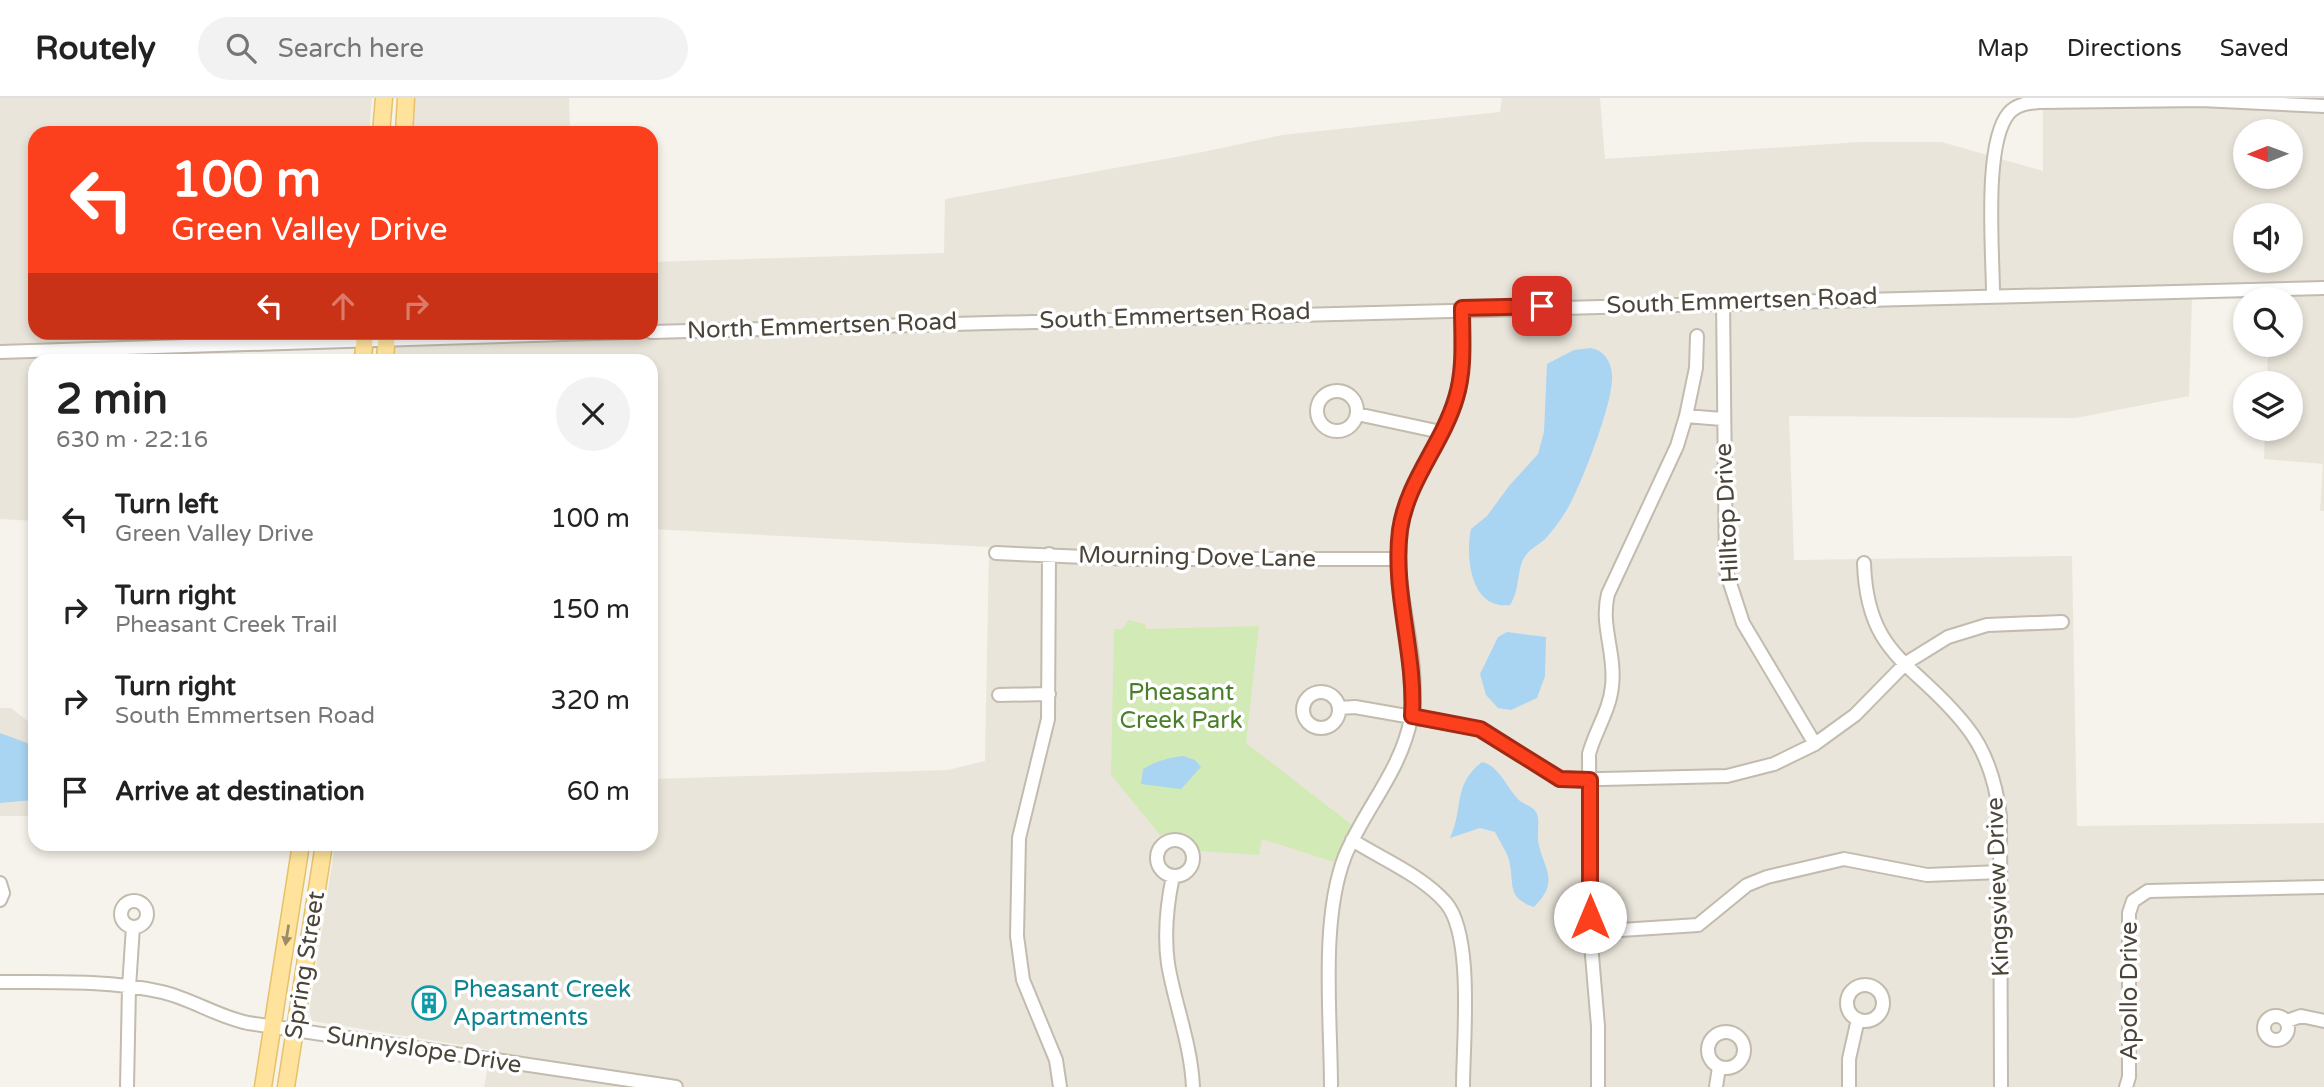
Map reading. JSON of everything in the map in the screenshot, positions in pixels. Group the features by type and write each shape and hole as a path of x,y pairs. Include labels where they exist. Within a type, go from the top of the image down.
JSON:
{"main road":[{"path":"382,126 384,98"},
{"path":"404,126 406,98"},
{"name":"Spring Street","path":"263,1087 300,851"},
{"name":"Spring Street","path":"286,1087 323,851"},
{"path":"294,887 317,892"}],"street":[{"path":"1993,294 1992,180 1997,141 2010,112 2026,103 2039,102 2265,100 2324,106"},
{"name":"South Emmertsen Road","path":"992,321 1993,294 2324,288"},
{"name":"Hilltop Drive","path":"1723,302 1724,552 1730,588 1743,623 1815,744"},
{"path":"1331,1087 1331,916 1340,872 1352,840 1392,773 1412,716 1412,670 1399,559 1406,504 1441,432 1460,382 1462,308"},
{"name":"North Emmertsen Road","path":"658,332 992,321"},
{"path":"1598,1087 1598,1026 1590,932 1589,754 1608,706 1612,685 1604,610 1608,594 1677,446 1696,368 1697,336"},
{"path":"0,352 283,340"},
{"path":"1357,414 1441,432"},
{"path":"1686,416 1722,419"},
{"name":"Mourning Dove Lane","path":"996,553 1131,559 1399,559"},
{"path":"1049,554 1048,719 1019,838 1017,936 1023,980 1056,1060 1060,1087"},
{"name":"Kingsview Drive","path":"1864,563 1872,618 1884,642 1903,665 1953,711 1985,757 1997,795 2001,1087"},
{"path":"1339,708 1355,707 1480,729 1560,779 1727,776 1774,764 1815,744 1855,715 1903,665 1931,645 1967,629 2006,622 2062,622"},
{"path":"999,695 1049,694"},
{"path":"1352,840 1437,894 1456,920 1463,950 1463,1087"},
{"path":"1590,932 1698,925 1747,885 1767,877 1844,859 1927,875 2000,872"},
{"path":"1172,876 1166,932 1168,963 1194,1087"},
{"path":"0,883 3,893 0,900"},
{"name":"Apollo Drive","path":"2126,1087 2129,1077 2129,913 2137,897 2148,891 2324,887"},
{"path":"127,1087 133,927"},
{"name":"Sunnyslope Drive","path":"0,982 129,987 163,992 219,1015 272,1027 676,1087"},
{"path":"2287,1021 2301,1016 2324,1021"},
{"path":"1849,1087 1849,1059 1858,1019"},
{"path":"1716,1087 1719,1067"}],"shaded area":[{"path":"0,98 372,98 370,126 28,126 28,340 258,340 104,345 104,354 28,354 28,521 0,519"},
{"path":"415,98 569,98 570,126 413,126"},
{"path":"1502,98 1600,98 1605,159 1860,142 1942,142 2043,171 2043,98 2324,98 2324,511 2320,511 2323,464 2264,459 2265,441 2303,441 2303,371 2267,371 2268,357 2303,357 2303,287 2233,287 2233,298 2192,298 2189,396 2076,418 1789,416 1794,560 2072,556 2077,826 2324,823 2324,1087 484,1087 491,1050 312,1021 309,1012 334,851 658,851 658,779 948,770 985,761 989,547 658,529 658,354 392,354 393,340 658,340 658,262 944,253 945,199 1282,135 1500,112"},
{"path":"0,708 11,708 28,721 28,816 0,816"}],"green space":[{"name":"Pheasant Creek Park","path":"1128,620 1145,624 1146,629 1259,626 1246,743 1352,825 1334,862 1262,839 1259,855 1199,851 1187,834 1172,832 1160,835 1111,775 1114,629 1123,629"}],"water":[{"path":"1591,348 1604,355 1612,374 1607,407 1596,442 1566,511 1546,538 1530,550 1523,560 1516,592 1510,605 1497,604 1479,591 1474,580 1469,554 1471,529 1487,516 1538,454 1544,432 1547,364 1574,350"},
{"path":"1507,632 1546,637 1545,676 1537,698 1511,710 1498,708 1486,695 1480,674 1498,637"},
{"path":"0,733 28,743 28,800 0,803"},
{"path":"1183,756 1195,760 1201,767 1181,789 1141,784 1143,769 1162,760"},
{"path":"1482,762 1494,768 1515,796 1536,811 1538,841 1548,882 1542,898 1534,907 1518,898 1515,893 1508,857 1495,832 1480,828 1450,838 1462,789 1466,780"}],"place":[{"name":"Pheasant Creek Apartments","path":"429,1003"}],"route":[{"path":"1542,306 1462,308 1460,382 1451,413 1413,485 1406,504 1401,528 1399,566 1412,670 1412,716 1480,729 1560,779 1590,780 1590,917"}]}
